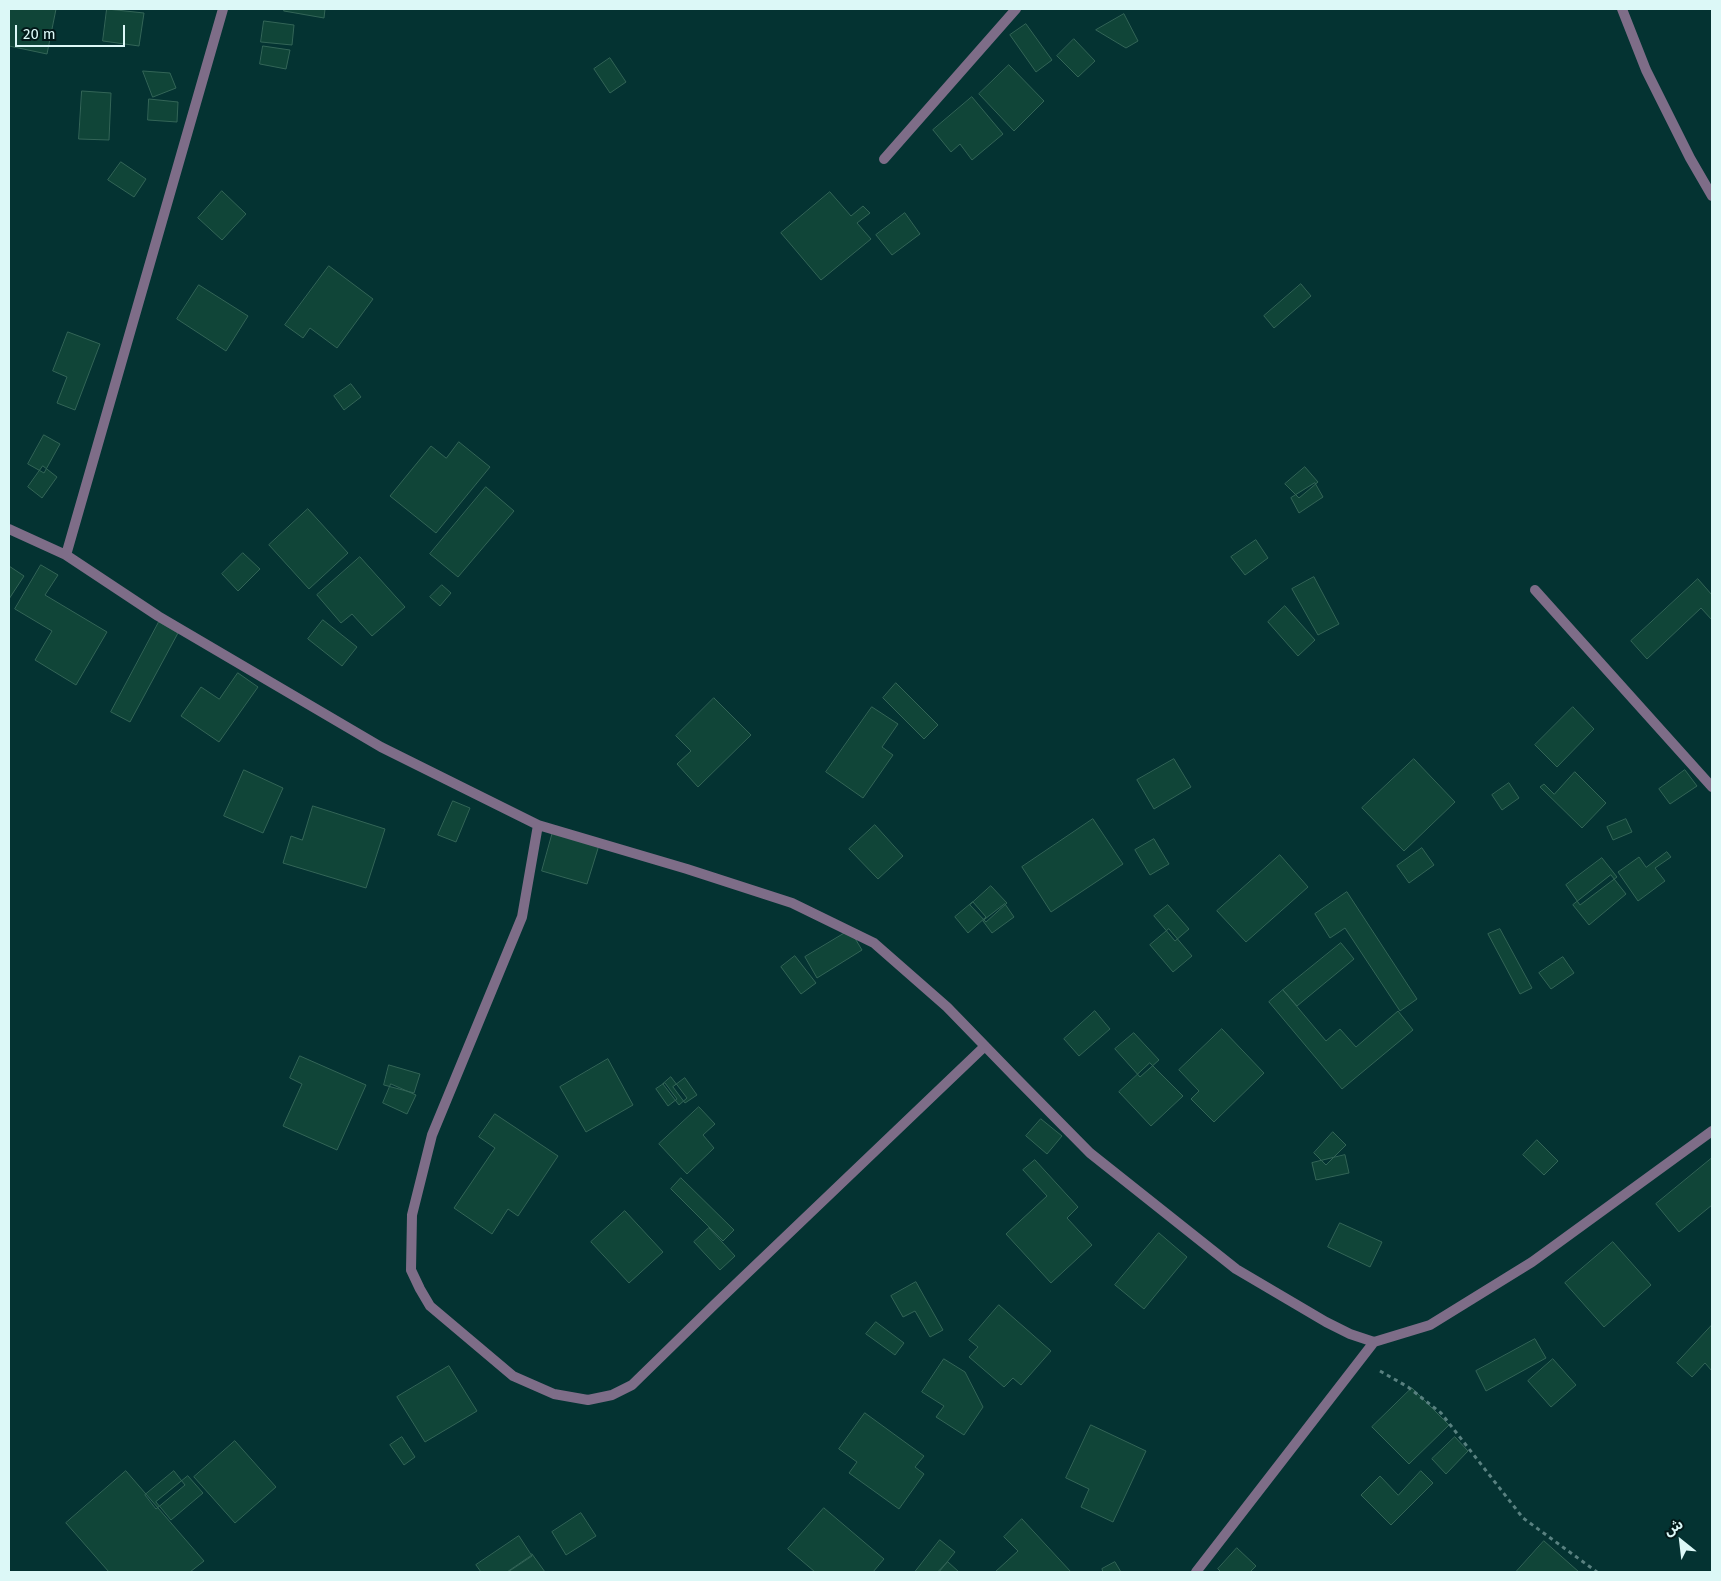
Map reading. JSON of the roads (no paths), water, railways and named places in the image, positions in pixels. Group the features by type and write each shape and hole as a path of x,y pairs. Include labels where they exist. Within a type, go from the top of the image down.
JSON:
{"street":[{"path":"66,555 223,9"},
{"path":"884,159 1016,9"},
{"path":"1622,9 1646,70 1690,158 1712,196"},
{"path":"9,529 66,555 158,616 381,747 538,825 687,869 792,903 874,944 947,1007 1090,1153 1236,1269 1334,1326 1374,1342"},
{"path":"1534,590 1712,787"},
{"path":"538,825 522,917 432,1135 412,1215 411,1270 430,1306 513,1376 554,1394 588,1400 612,1396 632,1385 714,1304 985,1046"},
{"path":"1196,1572 1374,1342 1430,1325 1532,1262 1712,1131"}]}
